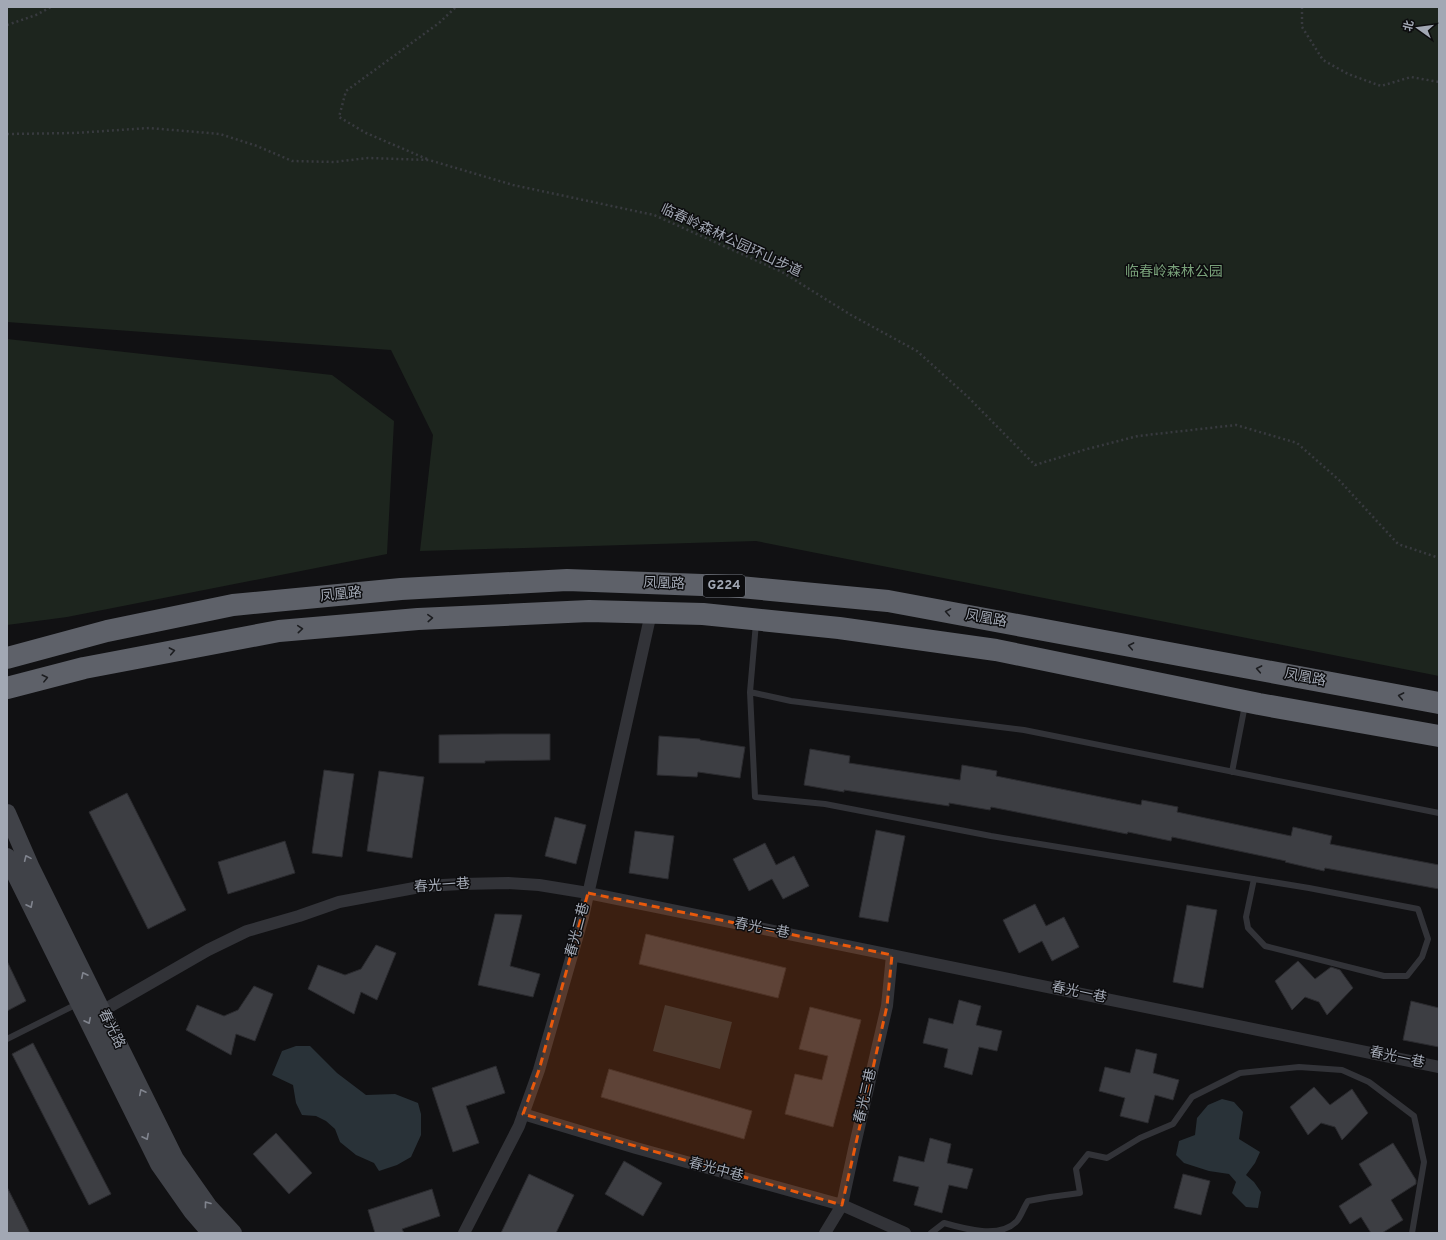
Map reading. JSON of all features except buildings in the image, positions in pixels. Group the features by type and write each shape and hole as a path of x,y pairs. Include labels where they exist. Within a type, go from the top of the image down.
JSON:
{"highway":[{"name":"凤凰路","path":"13,655 107,631 233,605 401,589 567,580 729,586 888,601 1439,703"},
{"name":"凤凰路","path":"7,688 84,668 279,631 418,619 589,611 703,614 839,628 996,650 1246,701 1439,736"}],"main road":[{"name":"春光路","path":"7,813 31,868 175,1159 208,1206 233,1233"},
{"name":"春光路","path":"7,857 159,1164 192,1211 212,1233"}],"street":[{"name":"春光二巷","path":"464,1233 524,1114 539,1070 588,893 651,613"},
{"name":"春光一巷","path":"102,1011 195,957 247,931 299,916 339,902 425,886 508,883 539,885 588,893 1439,1067"},
{"name":"春光三巷","path":"825,1233 842,1205 887,1006 892,955"},
{"name":"春光中巷","path":"524,1114 636,1148 842,1205 905,1233"}],"lane":[{"path":"757,619 750,692 755,797 825,804 991,836 1254,879 1309,888 1418,909 1428,939 1422,957 1407,976 1384,976 1265,946 1248,928 1246,917 1254,879"},
{"path":"750,692 791,700 1024,730 1439,813"},
{"path":"1232,772 1246,701"},
{"path":"7,1039 79,1003"},
{"path":"931,1233 944,1223 965,1229 998,1231 1016,1221 1028,1202 1050,1197 1080,1194 1076,1170 1088,1154 1107,1158 1140,1138 1172,1124 1192,1097 1240,1073 1299,1067 1342,1070 1369,1082 1414,1116 1424,1162 1412,1233"}],"path":[{"path":"7,25 50,7"},
{"path":"429,160 366,133 339,117 346,91 440,23 456,7"},
{"path":"1302,7 1302,27 1323,60 1342,71 1381,86 1411,77 1439,82"},
{"name":"临春岭森林公园环山步道","path":"7,134 75,133 149,128 220,134 257,146 292,161 334,162 368,158 429,160 513,185 654,215 782,272 851,315 917,351 968,397 1035,466 1087,449 1138,436 1236,425 1297,443 1339,480 1398,544 1439,558"}],"highlighted area":[{"path":"588,893 892,955 887,1006 842,1205 523,1114 539,1070"}],"green space":[{"name":"临春岭森林公园","path":"7,7 1439,7 1439,676 756,541 420,551 433,435 391,350 7,322"},
{"path":"7,339 332,375 394,421 387,554 67,617 7,625"}],"shaded area":[{"path":"665,1005 732,1022 720,1069 653,1051"},
{"path":"296,1046 310,1046 337,1073 366,1095 395,1094 418,1103 421,1114 421,1135 411,1157 397,1165 379,1171 374,1163 356,1155 340,1142 335,1129 326,1121 316,1116 302,1115 296,1103 293,1085 272,1075 282,1051"},
{"path":"1222,1099 1234,1102 1243,1112 1239,1139 1260,1152 1255,1163 1246,1175 1254,1182 1261,1192 1258,1208 1246,1207 1232,1193 1236,1182 1229,1174 1209,1171 1184,1163 1176,1155 1179,1141 1195,1135 1197,1118 1208,1105"}]}
